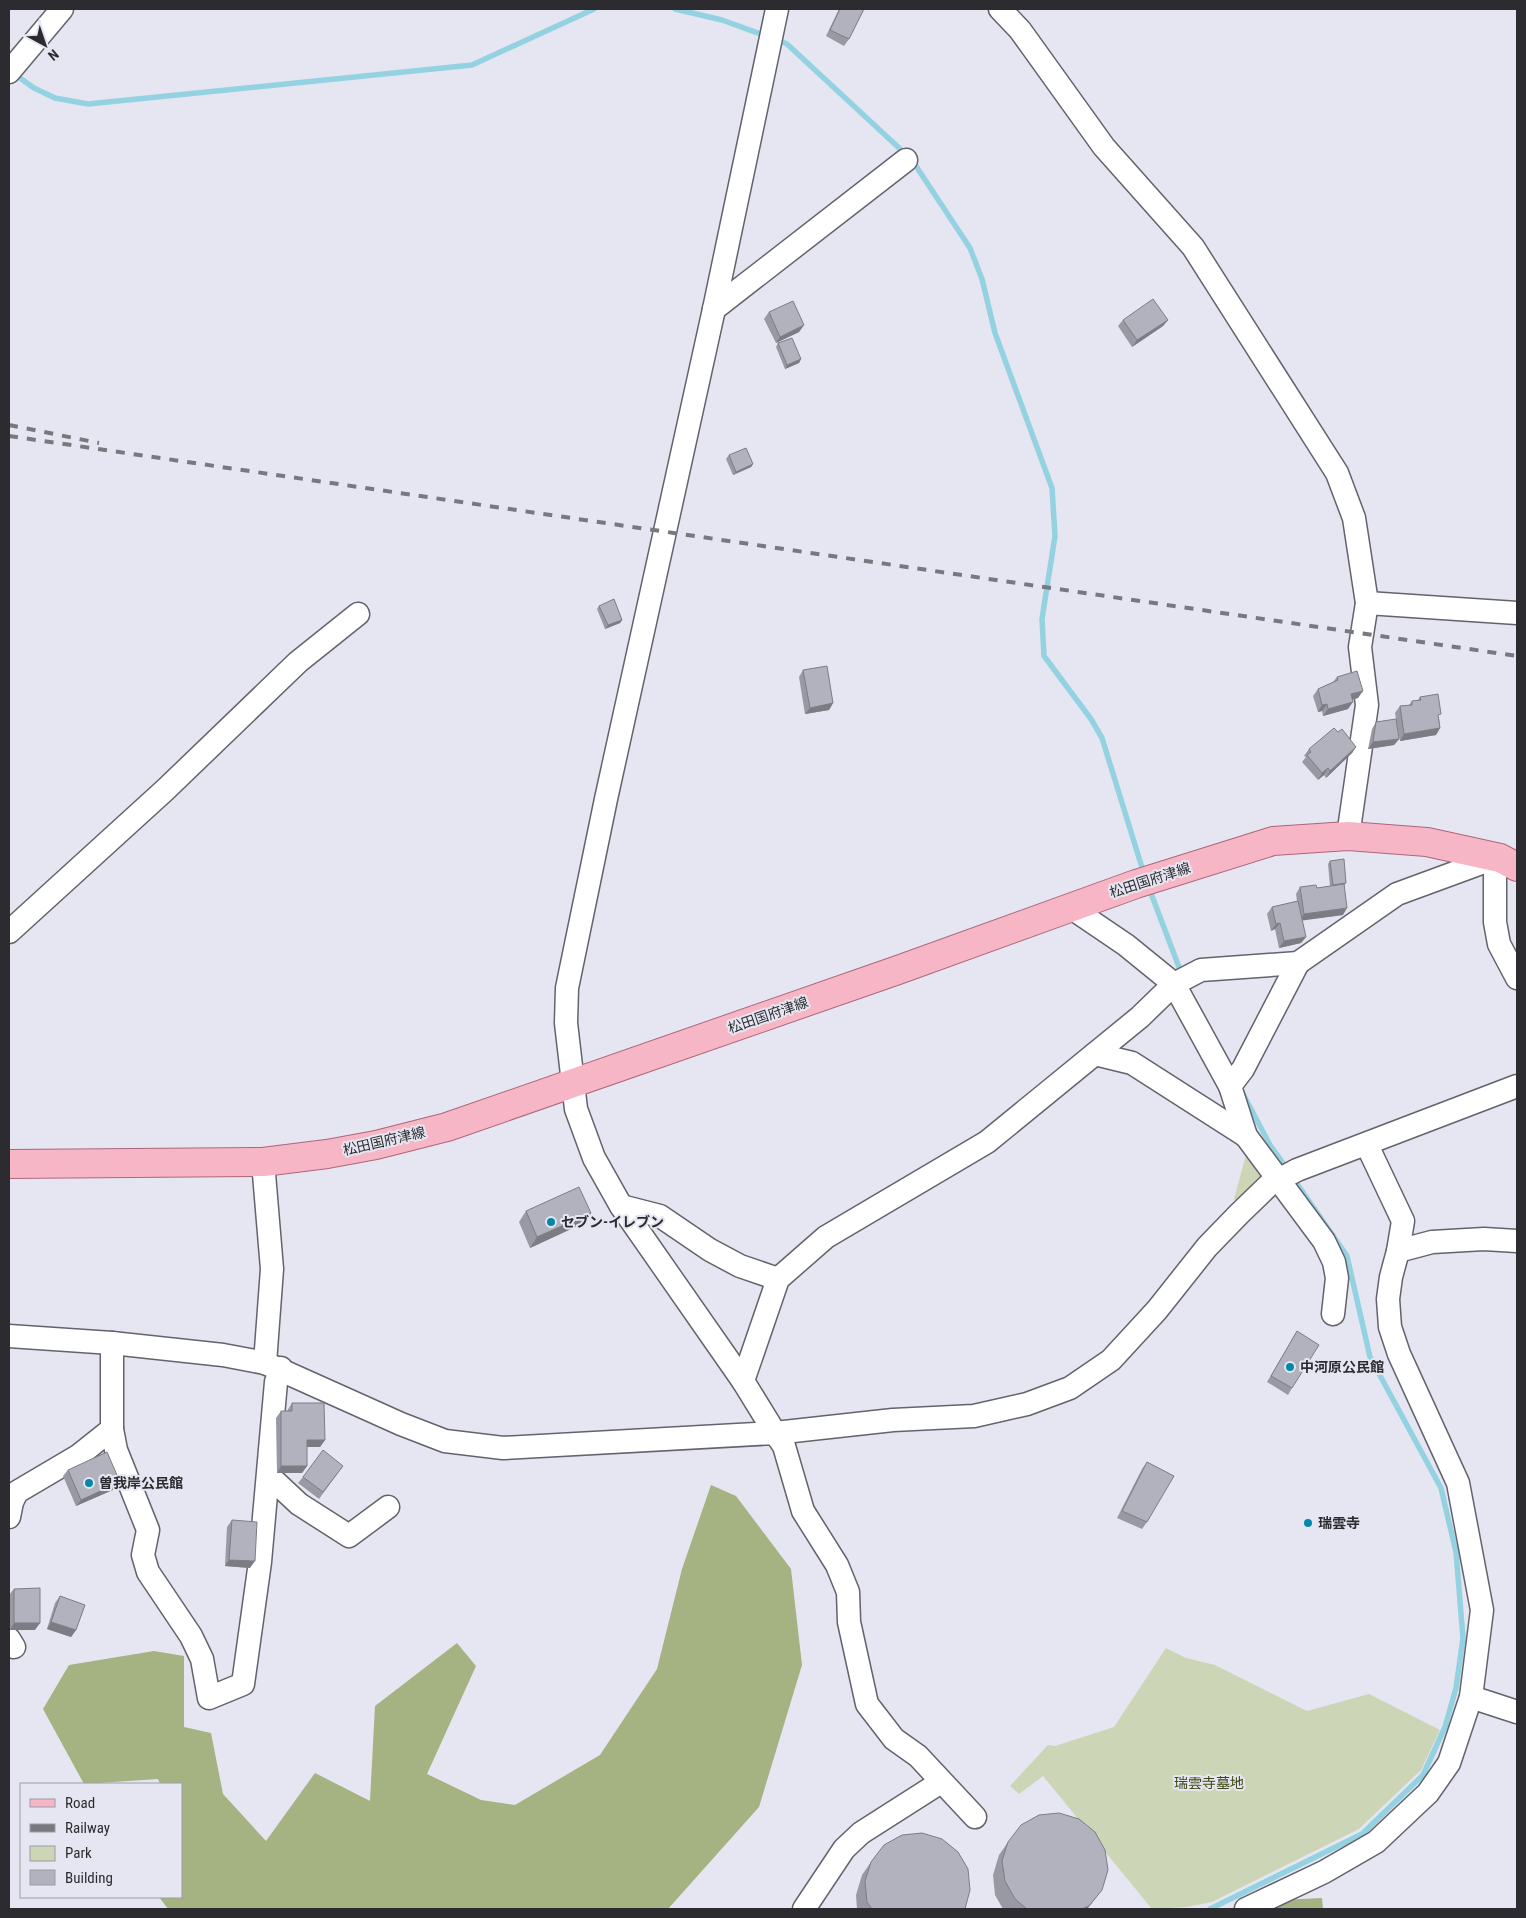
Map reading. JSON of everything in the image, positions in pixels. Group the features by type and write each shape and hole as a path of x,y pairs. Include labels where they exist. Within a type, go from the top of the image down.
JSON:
{"main road":[{"name":"松田国府津線","path":"9,1164 262,1162 327,1154 384,1143 447,1127 898,970 1145,881 1273,842 1348,836 1427,842 1504,861"}],"street":[{"path":"13,68 62,9"},
{"path":"1000,9 1020,30 1104,147 1194,247 1337,473 1354,518 1367,603 1360,647 1367,705 1348,836"},
{"path":"773,27 567,988 566,1023 572,1083 576,1109 594,1158 621,1206 743,1381 774,1433 784,1446 804,1511 837,1565 848,1592 849,1622 867,1704 894,1739 918,1756 975,1817"},
{"path":"714,309 906,160"},
{"path":"1367,603 1517,613"},
{"path":"9,932 165,790 298,662 358,614"},
{"path":"1237,1078 1298,962 1397,894 1504,861 1494,922 1499,944 1517,978"},
{"path":"1070,907 1180,981 1237,1078 1246,1136"},
{"path":"743,1381 778,1279 826,1236 986,1142 1140,1017 1180,981 1201,970 1298,962"},
{"path":"1095,1054 1132,1062 1246,1136 1277,1181 1324,1240 1334,1262 1337,1278 1333,1314"},
{"path":"9,1336 112,1343 223,1355 273,1365 401,1424 445,1441 503,1448 774,1433 893,1420 974,1416 1027,1404 1070,1388 1110,1360 1157,1310 1207,1247 1263,1191 1277,1181 1297,1170 1367,1145 1517,1086"},
{"path":"1246,1909 1324,1872 1376,1842 1428,1793 1449,1763 1471,1697 1482,1610 1458,1483 1399,1354 1390,1327 1388,1299 1390,1277 1398,1251 1403,1220 1367,1145"},
{"path":"112,1343 112,1429 116,1450 148,1530 143,1555 148,1572 191,1636 202,1659 209,1698 243,1684 269,1476 276,1382 273,1365 272,1269 262,1162"},
{"path":"621,1206 660,1216 710,1250 740,1266 778,1279"},
{"path":"1398,1251 1432,1242 1484,1239 1517,1241"},
{"path":"9,1517 12,1502 17,1492 78,1456 112,1429"},
{"path":"269,1476 299,1504 348,1536 388,1507"},
{"path":"1471,1697 1517,1712"},
{"path":"804,1909 844,1850 861,1833 941,1782"}],"green space":[{"path":"1249,1144 1273,1171 1241,1205 1234,1199"},
{"path":"711,1485 736,1496 791,1569 802,1665 759,1807 668,1909 168,1909 160,1898 182,1898 182,1783 160,1783 158,1779 83,1783 43,1709 69,1665 154,1651 184,1656 184,1727 211,1733 223,1794 266,1841 315,1773 370,1801 375,1706 457,1643 476,1666 427,1774 481,1800 515,1805 600,1755 657,1669 682,1569"},
{"name":"瑞雲寺墓地","path":"1166,1648 1186,1658 1215,1665 1307,1711 1369,1694 1440,1730 1421,1770 1359,1829 1212,1902 1187,1907 1152,1909 1043,1776 1019,1794 1010,1786 1048,1745 1055,1746 1114,1727"},
{"path":"1322,1898 1323,1909 1272,1909 1280,1900"}],"building":[{"path":"840,9 864,9 849,39 830,30"},
{"path":"1153,299 1168,320 1137,340 1123,320"},
{"path":"793,301 804,325 780,337 769,312"},
{"path":"792,338 801,359 787,365 778,343"},
{"path":"746,448 753,464 736,472 729,455"},
{"path":"614,599 622,620 608,625 599,606"},
{"path":"827,666 833,703 810,708 803,670"},
{"path":"1357,671 1363,691 1351,694 1353,702 1328,709 1327,704 1322,705 1318,689 1338,680 1337,677"},
{"path":"1438,694 1441,714 1438,715 1440,728 1404,734 1400,706 1412,705 1412,701 1421,700 1420,697"},
{"path":"1396,719 1399,739 1373,742 1376,722"},
{"path":"1334,728 1338,732 1342,729 1356,747 1330,771 1328,768 1322,773 1307,755 1311,752 1309,749"},
{"path":"1344,859 1346,883 1333,885 1330,861"},
{"path":"1344,884 1347,908 1304,914 1300,887 1316,885 1317,888"},
{"path":"1298,901 1306,937 1284,941 1280,923 1276,924 1272,907"},
{"name":"セブン-イレブン","path":"579,1187 591,1213 537,1237 526,1211"},
{"name":"中河原公民館","path":"1297,1331 1319,1345 1292,1388 1271,1376"},
{"path":"292,1403 324,1403 325,1440 307,1440 307,1466 281,1466 281,1411 292,1411"},
{"path":"323,1450 343,1466 323,1492 303,1477"},
{"name":"曽我岸公民館","path":"107,1452 120,1482 81,1500 68,1470"},
{"path":"1147,1462 1174,1476 1147,1522 1122,1511"},
{"path":"232,1520 257,1522 255,1561 229,1560"},
{"path":"40,1588 40,1623 14,1623 14,1589"},
{"path":"60,1596 85,1605 76,1630 51,1622"},
{"path":"1059,1813 1079,1819 1095,1832 1105,1850 1108,1870 1102,1890 1089,1906 1082,1909 1027,1909 1015,1899 1005,1881 1002,1861 1008,1842 1021,1825 1039,1815"},
{"path":"922,1833 942,1839 958,1852 968,1869 970,1890 965,1909 872,1909 867,1902 865,1881 871,1862 884,1845 902,1835"}],"waterway":[{"path":"13,73 34,88 55,98 88,104 472,65 594,9"},
{"path":"675,9 722,20 766,36"},
{"path":"775,39 787,44 912,160 970,248 982,279 995,333 1052,488 1055,536 1042,619 1044,656 1091,719 1102,738 1144,874"},
{"path":"1149,888 1182,975"},
{"path":"1242,1092 1270,1145 1288,1170"},
{"path":"1210,1909 1362,1834 1423,1775 1445,1727 1456,1688 1463,1638 1456,1552 1441,1488 1370,1357 1347,1256 1293,1178"}],"railway":[{"path":"9,425 99,443"},
{"path":"9,436 1517,656"}],"place":[{"name":"セブン-イレブン","path":"551,1222"},
{"name":"中河原公民館","path":"1290,1367"},
{"name":"曽我岸公民館","path":"89,1483"},
{"name":"瑞雲寺","path":"1308,1523"}]}
